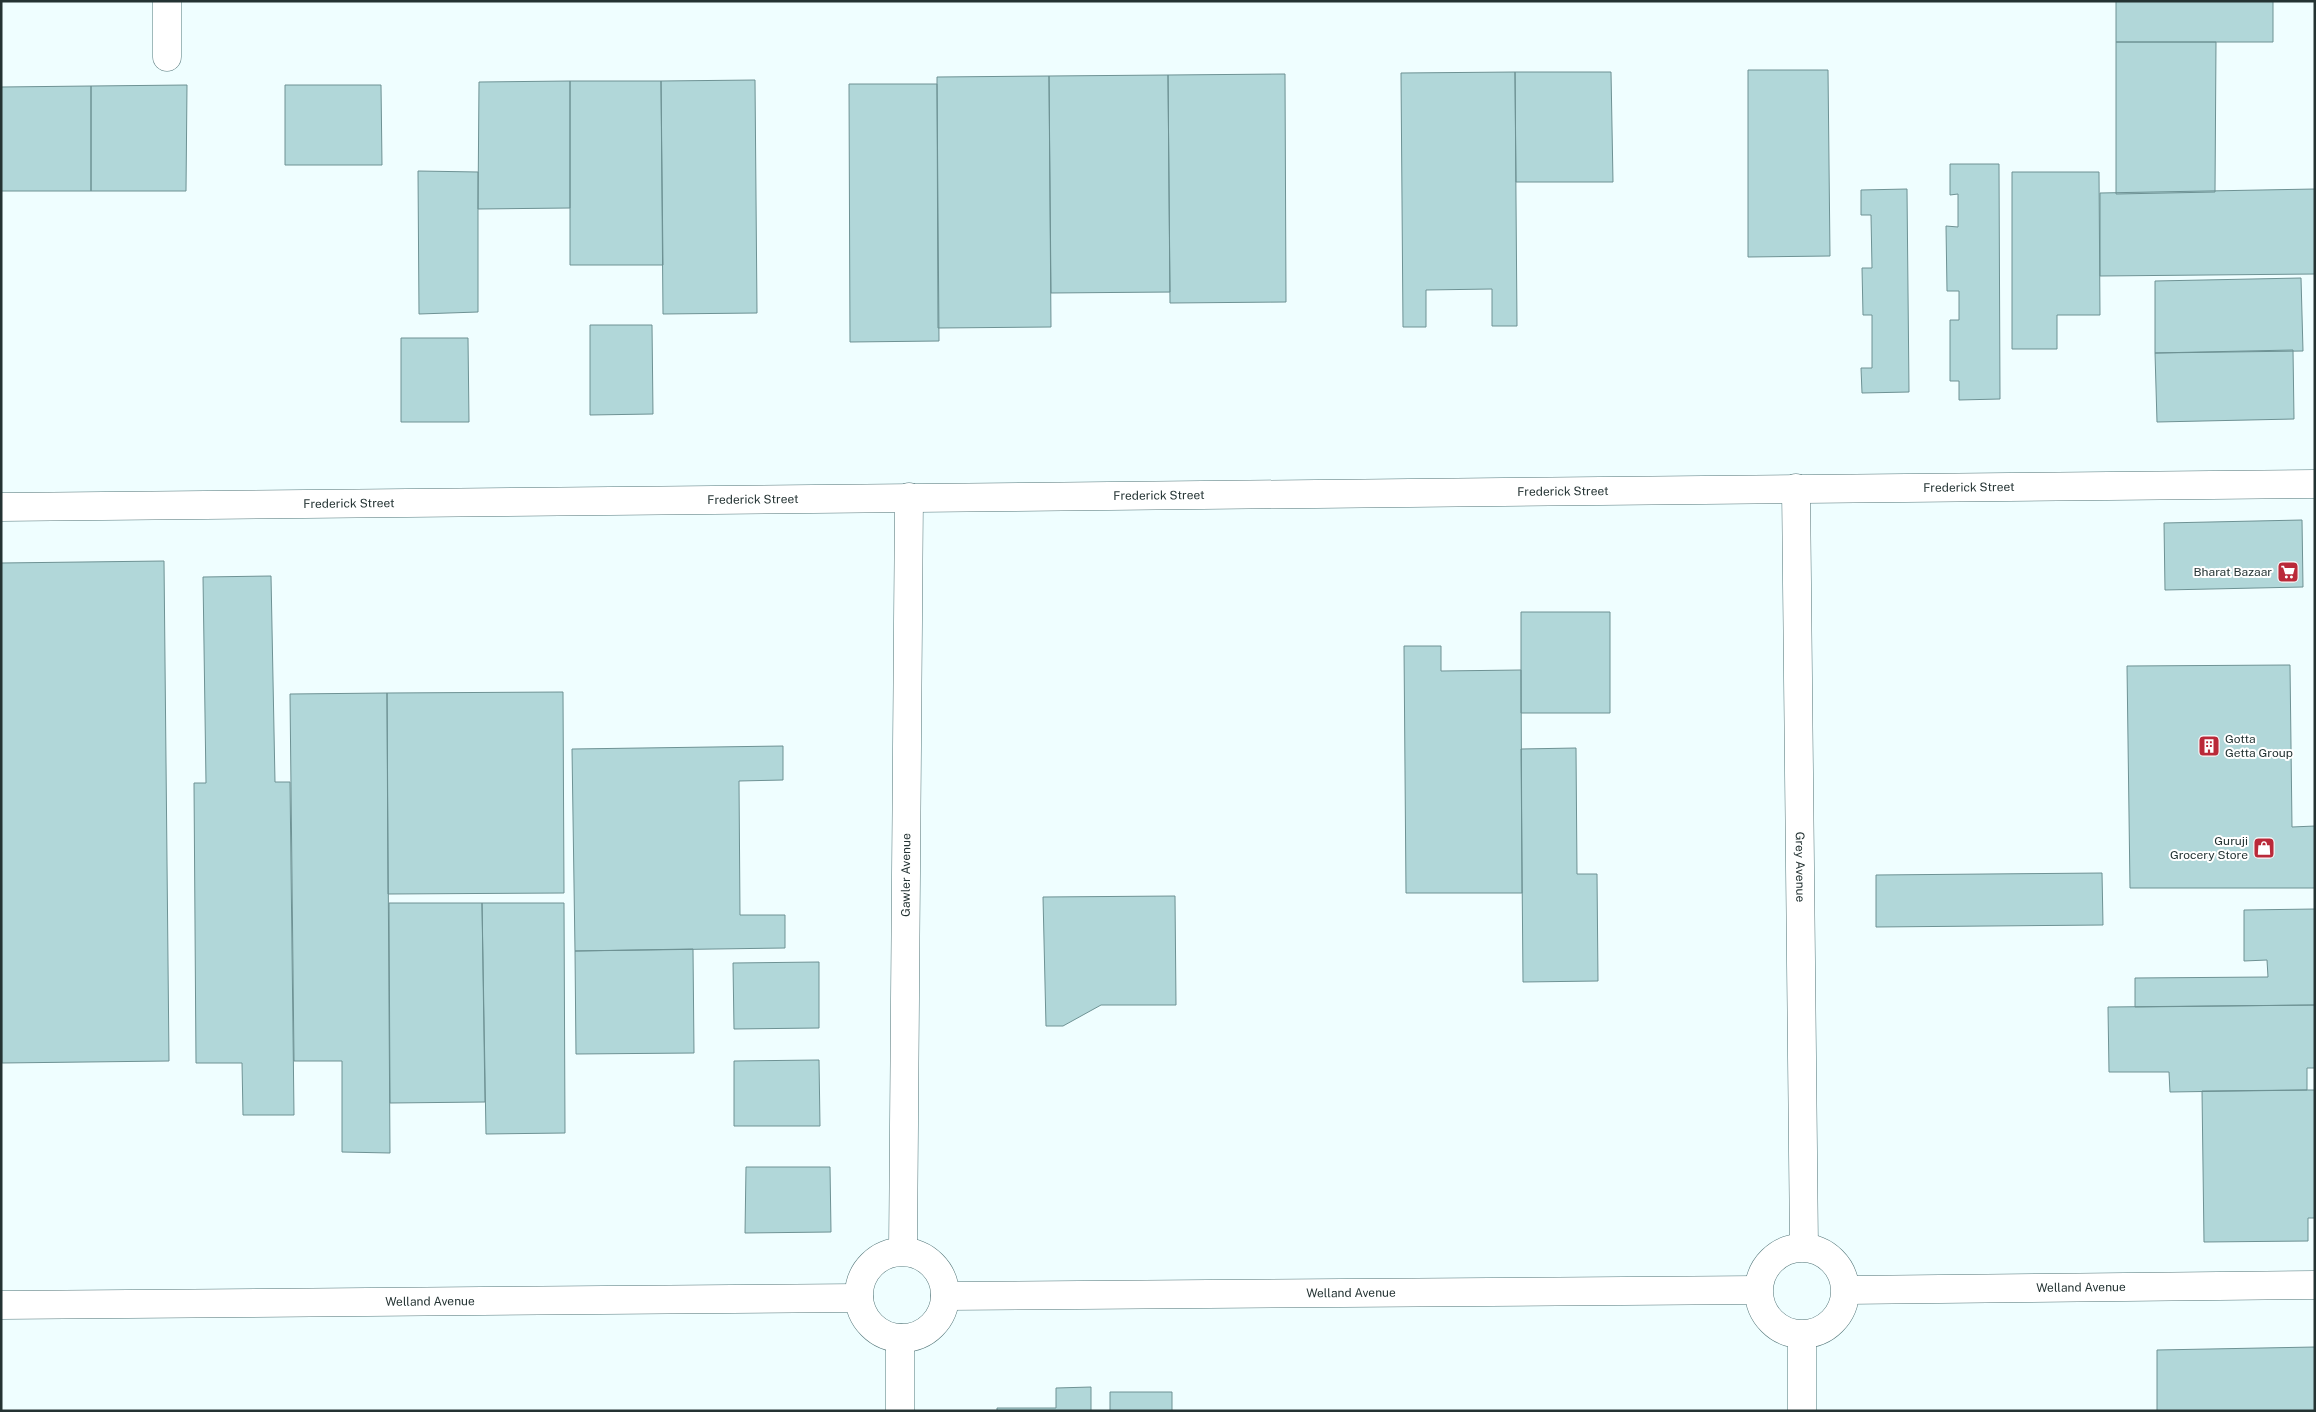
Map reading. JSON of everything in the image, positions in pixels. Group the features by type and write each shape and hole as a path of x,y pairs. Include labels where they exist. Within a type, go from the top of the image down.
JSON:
{"street":[{"path":"167,1 167,57"},
{"name":"Frederick Street","path":"1,507 2315,484"},
{"name":"Grey Avenue","path":"1796,488 1804,1246"},
{"name":"Gawler Avenue","path":"902,1251 909,497"},
{"path":"1804,1246 1826,1253 1840,1269 1846,1290 1841,1313 1824,1329 1802,1335 1780,1329 1774,1324 1763,1312 1758,1290 1764,1267 1782,1251 1804,1246"},
{"path":"902,1251 917,1254 930,1262 940,1273 945,1296 942,1310 935,1323 923,1333 900,1338 885,1334 872,1326 864,1314 859,1298 861,1282 868,1269 878,1259 902,1251"},
{"name":"Welland Avenue","path":"1846,1290 2315,1284"},
{"name":"Welland Avenue","path":"945,1296 1758,1290"},
{"name":"Welland Avenue","path":"1,1304 859,1298"},
{"path":"1802,1335 1802,1411"},
{"path":"900,1338 900,1411"}],"building":[{"path":"2116,1 2273,1 2273,42 2116,42"},
{"path":"2116,42 2216,42 2215,192 2116,194"},
{"path":"1748,70 1828,70 1830,256 1748,257"},
{"path":"1515,72 1517,326 1492,326 1492,289 1426,290 1426,327 1403,327 1401,73"},
{"path":"1515,72 1611,72 1613,182 1516,182"},
{"path":"1285,74 1286,302 1170,303 1168,75"},
{"path":"1168,75 1170,292 1051,293 1049,76"},
{"path":"1049,76 1051,327 938,328 937,77"},
{"path":"755,80 757,313 663,314 661,81"},
{"path":"570,81 661,81 663,265 570,265"},
{"path":"570,81 570,208 478,209 479,82"},
{"path":"849,84 937,84 939,341 850,342"},
{"path":"187,85 186,191 91,191 91,86"},
{"path":"285,85 381,85 382,165 285,165"},
{"path":"91,86 91,191 1,191 1,87"},
{"path":"1950,164 1999,164 2000,399 1959,400 1959,381 1950,381 1950,320 1959,320 1959,291 1947,291 1946,226 1958,227 1958,194 1950,195"},
{"path":"418,171 478,172 478,312 419,314"},
{"path":"2012,172 2099,172 2100,315 2057,315 2057,349 2012,349"},
{"path":"1907,189 1909,392 1862,393 1861,368 1872,368 1872,315 1863,315 1862,268 1872,268 1871,215 1861,215 1861,190"},
{"path":"2315,189 2315,274 2100,276 2100,193"},
{"path":"2301,278 2303,351 2155,353 2155,281"},
{"path":"590,325 652,325 653,414 590,415"},
{"path":"401,338 468,338 469,422 401,422"},
{"path":"2293,350 2294,419 2157,422 2155,353"},
{"path":"2302,520 2303,587 2165,590 2164,523"},
{"path":"164,561 169,1061 2,1063 1,563"},
{"path":"271,576 275,782 290,782 294,1115 243,1115 242,1063 196,1063 194,783 206,783 203,577"},
{"path":"1521,612 1610,612 1610,713 1521,713"},
{"path":"1404,646 1441,646 1441,671 1521,670 1522,893 1406,893"},
{"name":"Gotta Getta Group","path":"2290,665 2292,827 2315,826 2315,888 2130,888 2127,666"},
{"path":"563,692 564,893 388,894 387,693"},
{"path":"387,693 390,1153 342,1152 342,1061 294,1061 290,694"},
{"path":"783,746 783,780 739,781 740,915 785,915 785,948 575,951 572,749"},
{"path":"1576,748 1577,874 1597,874 1598,981 1523,982 1521,749"},
{"path":"2102,873 2103,925 1876,927 1876,875"},
{"path":"1175,896 1176,1005 1101,1005 1063,1026 1046,1026 1043,897"},
{"path":"389,903 482,903 485,1102 390,1103"},
{"path":"482,903 564,903 565,1133 486,1134"},
{"path":"2315,909 2315,1005 2135,1007 2135,978 2268,977 2267,960 2244,961 2244,910"},
{"path":"693,949 694,1053 576,1054 575,951"},
{"path":"819,962 819,1028 734,1029 733,963"},
{"path":"2315,1005 2315,1068 2307,1068 2307,1090 2170,1092 2169,1072 2109,1072 2108,1007"},
{"path":"819,1060 820,1126 734,1126 734,1061"},
{"path":"2315,1090 2315,1218 2308,1218 2308,1241 2204,1242 2202,1091"},
{"path":"746,1167 830,1167 831,1232 745,1233"},
{"path":"2315,1347 2315,1411 2157,1411 2157,1350"},
{"path":"1091,1387 1091,1411 997,1411 997,1408 1056,1408 1056,1388"},
{"path":"1110,1392 1172,1392 1172,1411 1110,1411"}],"place":[{"name":"Bharat Bazaar","path":"2288,572"},
{"name":"Gotta Getta Group","path":"2209,746"},
{"name":"Guruji Grocery Store","path":"2264,848"}]}
